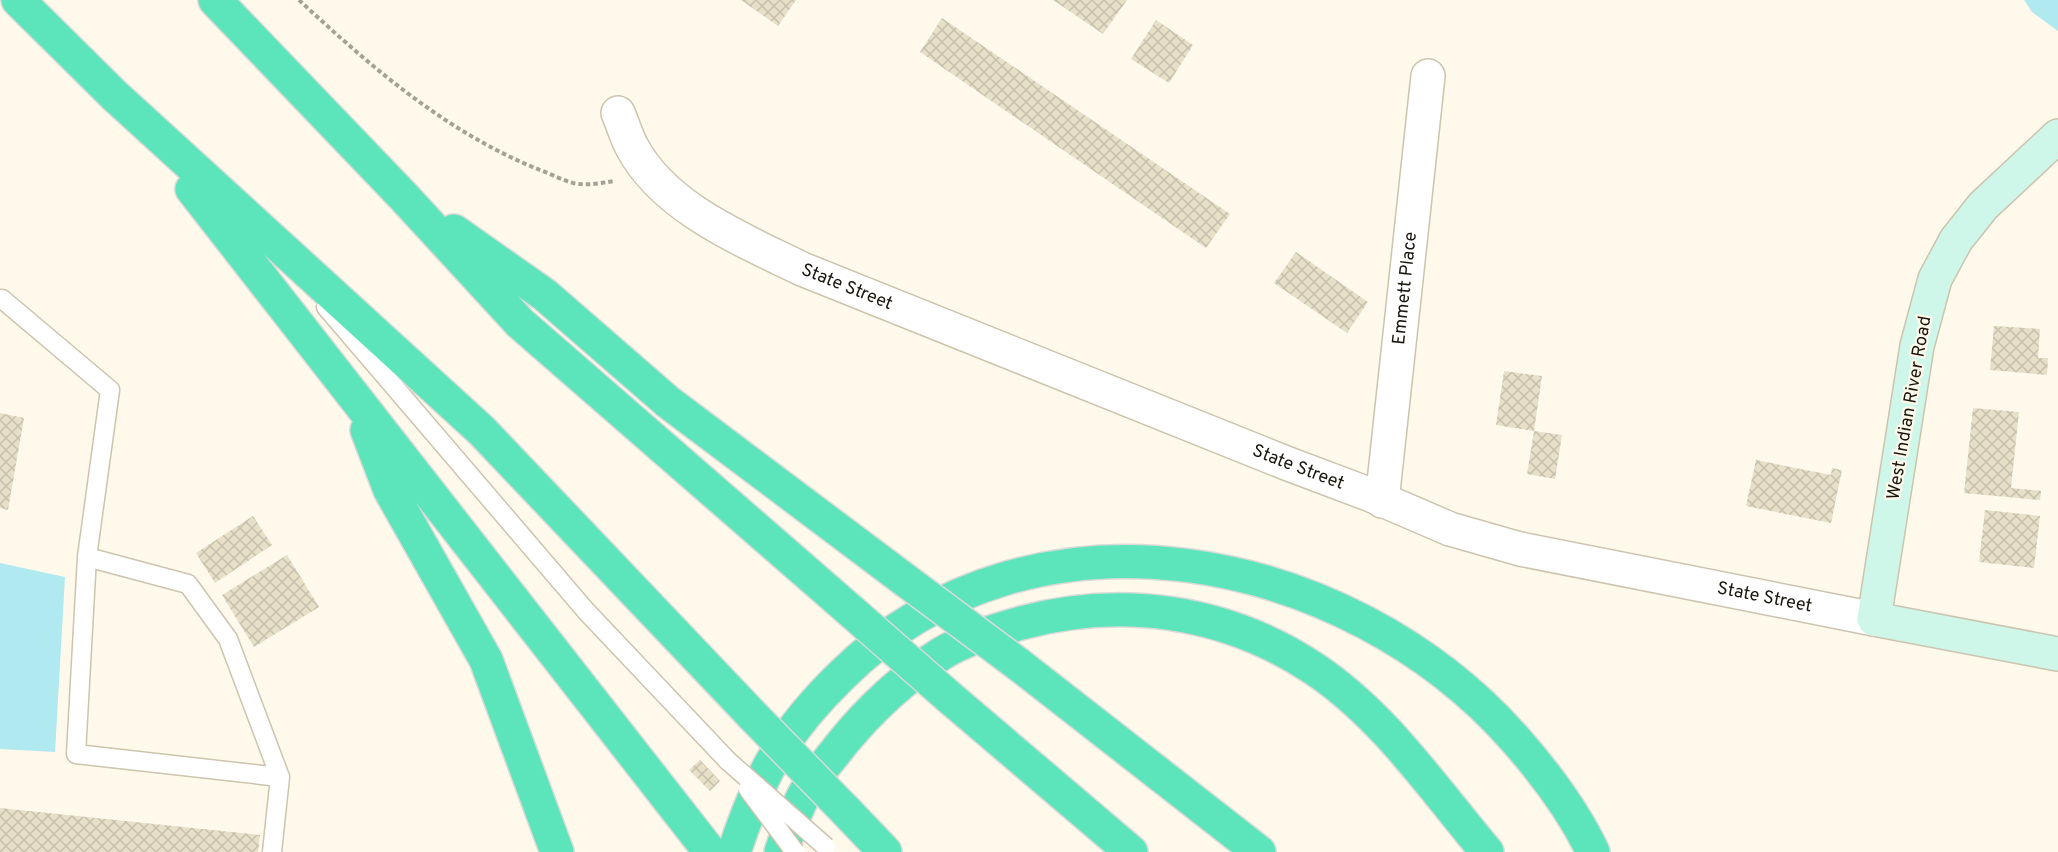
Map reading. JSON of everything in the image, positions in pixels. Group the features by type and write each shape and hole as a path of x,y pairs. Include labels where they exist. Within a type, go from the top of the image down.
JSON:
{"highway":[{"path":"18,0 114,95 482,431 885,852"},
{"path":"215,0 404,197 520,323 949,697 1131,852"},
{"path":"114,95 177,170 704,844"},
{"path":"404,197 545,295 668,402 1018,664 1259,852"},
{"path":"354,395 390,490 486,660 557,852"},
{"path":"734,852 747,812 771,765 798,725 825,692 882,639 923,612 996,580 1063,566 1117,562 1183,566 1251,578 1344,610 1407,645 1469,692 1496,718 1563,800 1593,852"},
{"path":"781,852 806,792 862,718 908,678 942,653 987,632 1050,616 1118,609 1170,612 1217,623 1269,643 1313,668 1340,688 1383,727 1487,852"}],"street":[{"name":"Emmett Place","path":"1382,501 1428,76"},
{"name":"State Street","path":"618,113 632,148 652,175 692,211 732,235 802,269 1450,529 1520,549 2058,654"},
{"name":"West Indian River Road","path":"1874,619 1917,346 1935,279 1956,240 1983,206 2058,136"}],"lane":[{"path":"259,228 586,611 728,761 829,849"},
{"path":"2,299 110,390 87,557 76,754 280,777"},
{"path":"87,557 188,584 228,639 280,777 272,852"},
{"path":"728,761 795,852"}],"path":[{"path":"299,0 340,39 444,122 518,161 574,183 592,185 652,175"}],"water":[{"path":"2024,0 2058,0 2058,31 2032,12"},
{"path":"0,563 65,577 55,752 0,749"}],"building":[{"path":"741,0 796,0 778,26"},
{"path":"1053,0 1127,0 1103,34"},
{"path":"942,18 1230,214 1206,248 920,52"},
{"path":"1156,20 1193,45 1169,83 1131,59"},
{"path":"1296,252 1368,302 1347,333 1274,283"},
{"path":"1994,326 2040,329 2038,358 2048,358 2047,375 1990,370"},
{"path":"1504,371 1542,376 1534,431 1496,425"},
{"path":"1973,408 2019,412 2011,488 2041,491 2040,500 1964,493"},
{"path":"0,413 24,418 8,510 0,508"},
{"path":"1534,431 1562,435 1555,479 1527,474"},
{"path":"1756,460 1831,475 1832,468 1842,470 1831,523 1746,506"},
{"path":"1985,510 2040,516 2034,568 1979,562"},
{"path":"253,516 272,545 215,583 196,553"},
{"path":"287,555 319,607 254,647 222,595"},
{"path":"700,760 720,781 710,791 689,770"},
{"path":"0,808 260,835 258,852 0,852"}]}
